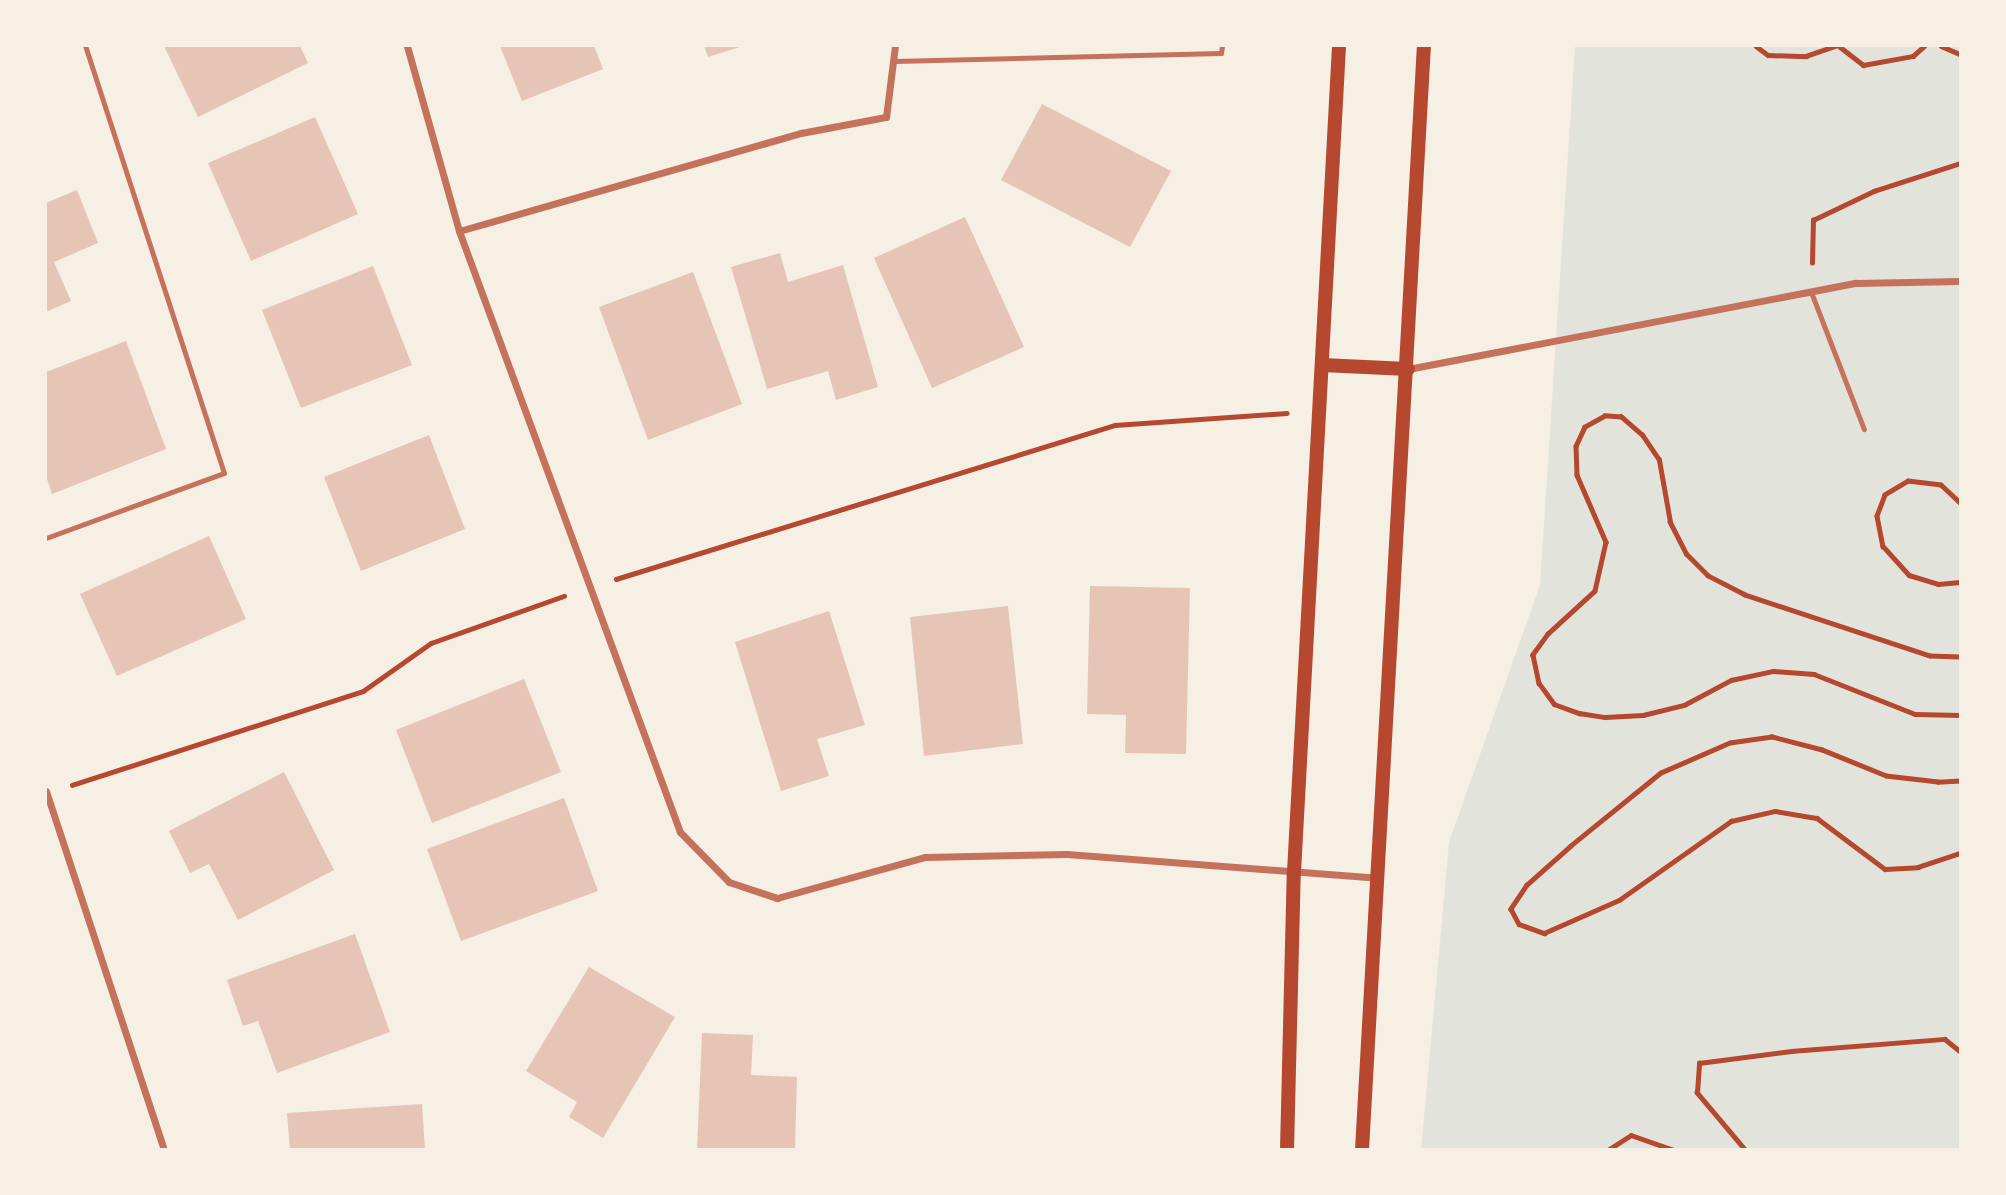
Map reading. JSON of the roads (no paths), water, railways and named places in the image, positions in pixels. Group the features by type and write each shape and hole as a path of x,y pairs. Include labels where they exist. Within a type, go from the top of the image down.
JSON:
{"main road":[{"path":"1287,1150 1294,872 1339,46"},
{"path":"1362,1150 1408,369 1424,46"},
{"path":"1322,365 1408,369"}],"street":[{"path":"407,46 458,230 680,832 729,882 777,898 925,858 1067,854 1377,878"},
{"path":"458,230 801,133 886,117 894,46"},
{"path":"1408,369 1856,283 1961,281"},
{"path":"46,792 164,1150"}],"lane":[{"path":"46,538 224,473 85,46"},
{"path":"894,61 1222,53 1222,46"},
{"path":"1811,292 1864,429"}]}
